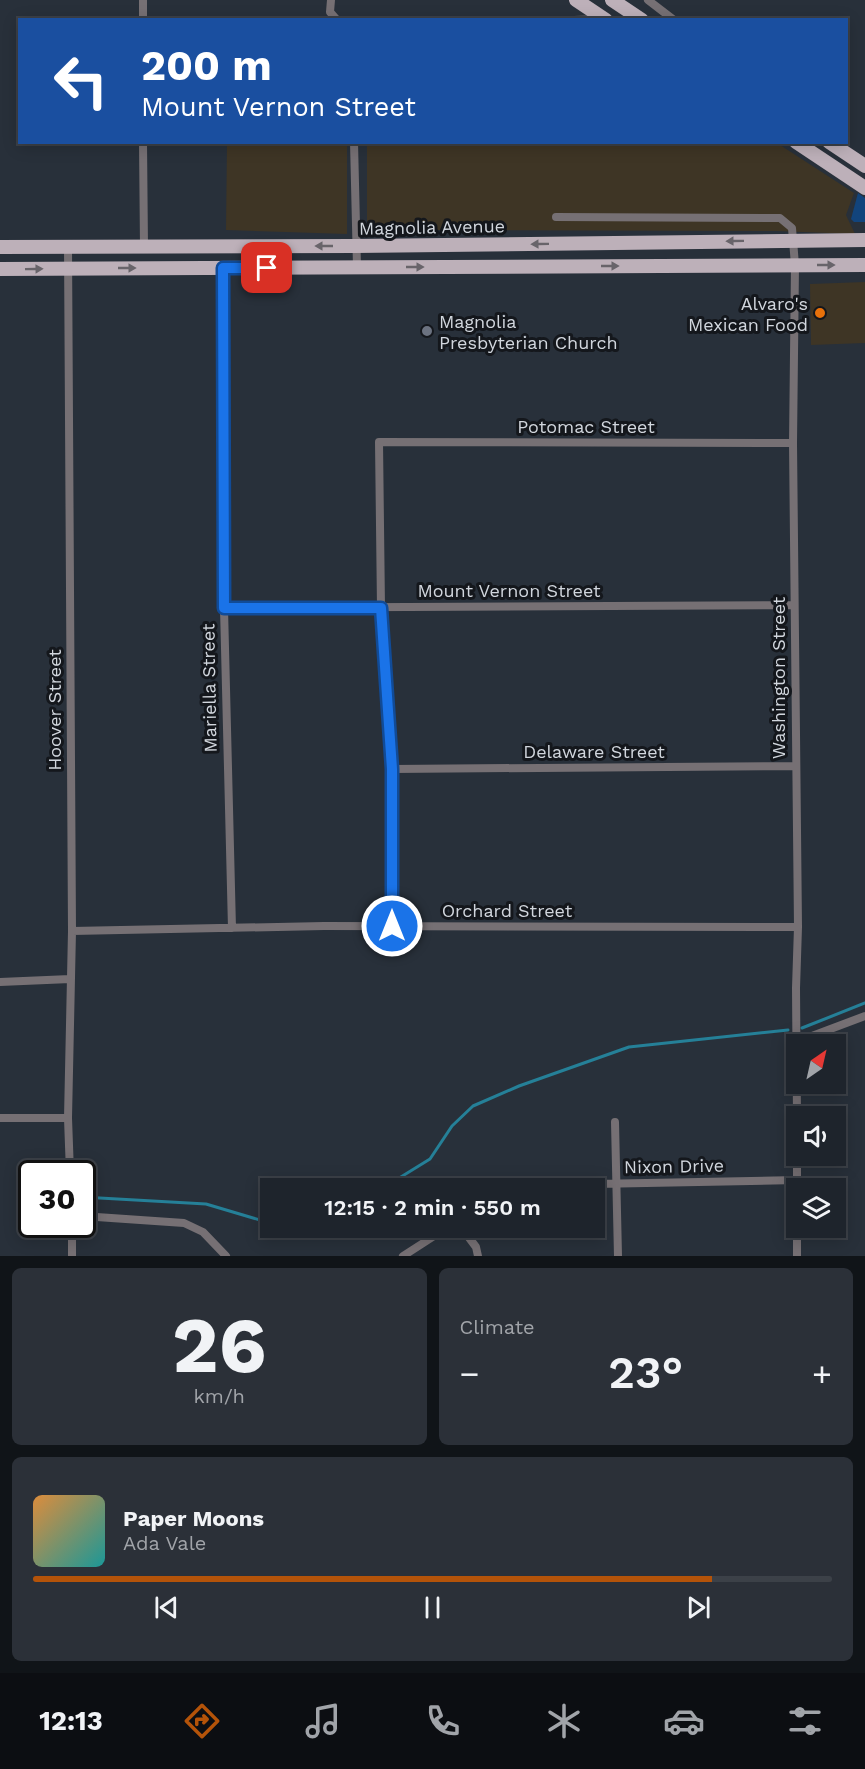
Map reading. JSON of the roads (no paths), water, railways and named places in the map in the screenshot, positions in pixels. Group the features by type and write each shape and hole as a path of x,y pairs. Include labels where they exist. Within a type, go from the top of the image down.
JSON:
{"main road":[{"path":"576,0 603,18"},
{"path":"612,0 639,18"},
{"path":"799,144 865,188"},
{"path":"832,144 865,166"},
{"name":"Magnolia Avenue","path":"0,247 356,246 865,240"},
{"path":"0,269 865,265"}],"street":[{"path":"142,0 143,18"},
{"path":"330,0 330,12 335,18"},
{"path":"648,0 671,18"},
{"path":"143,144 144,247"},
{"path":"354,144 357,267"},
{"path":"556,217 780,218 792,228 794,241"},
{"name":"Washington Street","path":"794,241 793,443 798,927 796,1034"},
{"name":"Hoover Street","path":"68,246 72,931 68,1118 70,1160"},
{"name":"Mariella Street","path":"223,268 224,608 232,928"},
{"name":"Potomac Street","path":"381,608 379,442 793,443"},
{"name":"Mount Vernon Street","path":"224,608 794,604"},
{"path":"381,608 392,769 392,926"},
{"name":"Delaware Street","path":"392,769 795,766"},
{"name":"Orchard Street","path":"72,931 392,926 798,927"},
{"path":"0,982 70,979"},
{"path":"817,1034 865,1016"},
{"path":"0,1118 68,1118"},
{"path":"615,1122 618,1256"},
{"name":"Nixon Drive","path":"605,1184 786,1184"},
{"path":"96,1216 184,1223 203,1232 226,1256"},
{"path":"72,1238 72,1256"},
{"path":"403,1256 431,1238"},
{"path":"470,1238 476,1246 478,1256"},
{"path":"797,1238 797,1256"}],"waterway":[{"path":"802,1028 865,1003"},
{"path":"399,1178 430,1159 452,1126 473,1106 519,1086 629,1047 788,1030"},
{"path":"96,1198 206,1204 260,1220"}],"place":[{"name":"Alvaro's Mexican Food","path":"820,313"},
{"name":"Magnolia Presbyterian Church","path":"427,331"}]}
